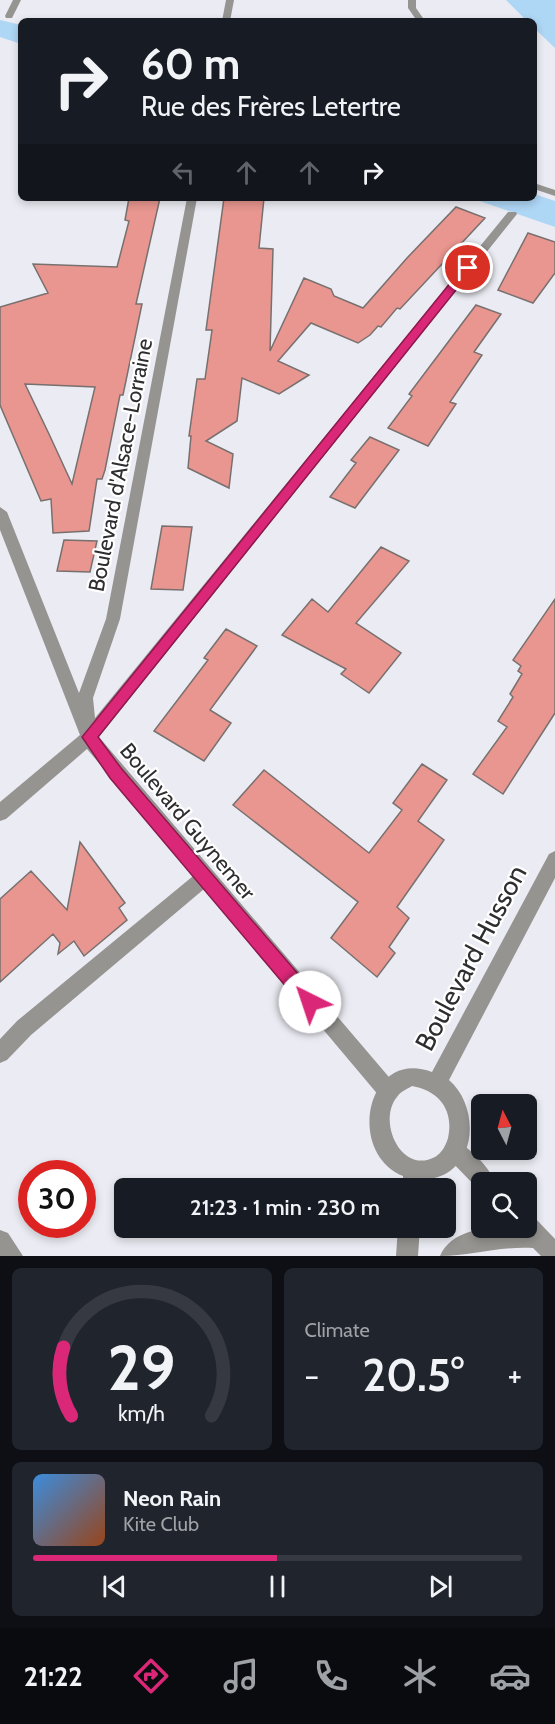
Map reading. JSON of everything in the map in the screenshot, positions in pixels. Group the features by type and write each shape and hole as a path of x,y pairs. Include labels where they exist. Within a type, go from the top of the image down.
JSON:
{"street":[{"path":"9,16 17,0"},
{"path":"227,18 230,0"},
{"path":"412,0 412,8 419,18"},
{"path":"537,187 555,193"},
{"name":"Boulevard d'Alsace-Lorraine","path":"89,737 85,698 113,618 191,201"},
{"path":"0,813 89,737 512,214"},
{"name":"Boulevard Guynemer","path":"0,512 89,737 102,756 204,878 387,1090"},
{"name":"Boulevard Husson","path":"437,1082 555,860"},
{"path":"0,1053 24,1028 204,878"},
{"name":"Boulevard Husson","path":"387,1090 398,1080 410,1076 424,1077 437,1082 451,1095 459,1113 460,1132 455,1151"},
{"path":"387,1090 380,1104 377,1122 381,1139 394,1159 413,1178"},
{"path":"416,1178 444,1164 455,1151 475,1172"},
{"path":"537,1236 555,1255"},
{"path":"407,1256 408,1238"},
{"path":"451,1256 457,1250 480,1240 492,1238"},
{"path":"0,1241 12,1256"}],"water":[{"path":"506,0 555,0 555,48 537,31 537,18 524,18"},
{"path":"0,20 18,24 18,43 0,37"},
{"path":"537,195 555,201 555,227 480,201 537,201"}],"building":[{"path":"128,201 159,201 136,304 142,304 123,395 120,395 105,470 102,479 97,479 89,531 53,533 51,499 41,501 0,405 0,307 48,293 33,264 117,267 129,221 125,220","holes":["25,384 95,387 72,484 49,434"]},
{"path":"224,201 264,201 259,248 273,249 270,351 304,278 331,289 334,296 363,308 456,207 485,218 400,309 397,308 381,327 378,326 358,343 311,323 278,361 309,375 279,394 242,378 237,421 206,441 233,454 229,488 188,468 191,436 189,436 197,379 205,379 212,330 206,330"},
{"path":"528,233 555,242 555,273 533,303 498,290"},
{"path":"476,305 501,314 474,352 482,355 450,402 456,404 428,446 388,428 412,396 409,394"},
{"path":"370,437 399,450 355,508 330,497 356,463 351,460"},
{"path":"162,526 192,527 183,590 151,589"},
{"path":"64,540 97,541 90,572 57,571"},
{"path":"381,547 409,561 356,623 401,653 369,693 341,674 346,669 282,635 312,599 328,612"},
{"path":"555,599 555,713 503,794 473,774 507,727 498,721 513,697 510,694 522,674 518,671 521,666 513,660"},
{"path":"226,629 257,646 210,710 231,723 204,761 154,731 208,660 204,658"},
{"path":"422,764 447,780 418,821 444,840 397,907 409,918 389,947 395,953 377,977 331,938 358,902 233,805 264,770 369,853 402,810 393,803"},
{"path":"80,842 125,903 119,908 127,920 84,956 74,941 58,954 60,943 53,934 0,982 0,899 31,871 67,910"}],"route":[{"path":"310,1002 115,773 89,737 468,268"}]}
